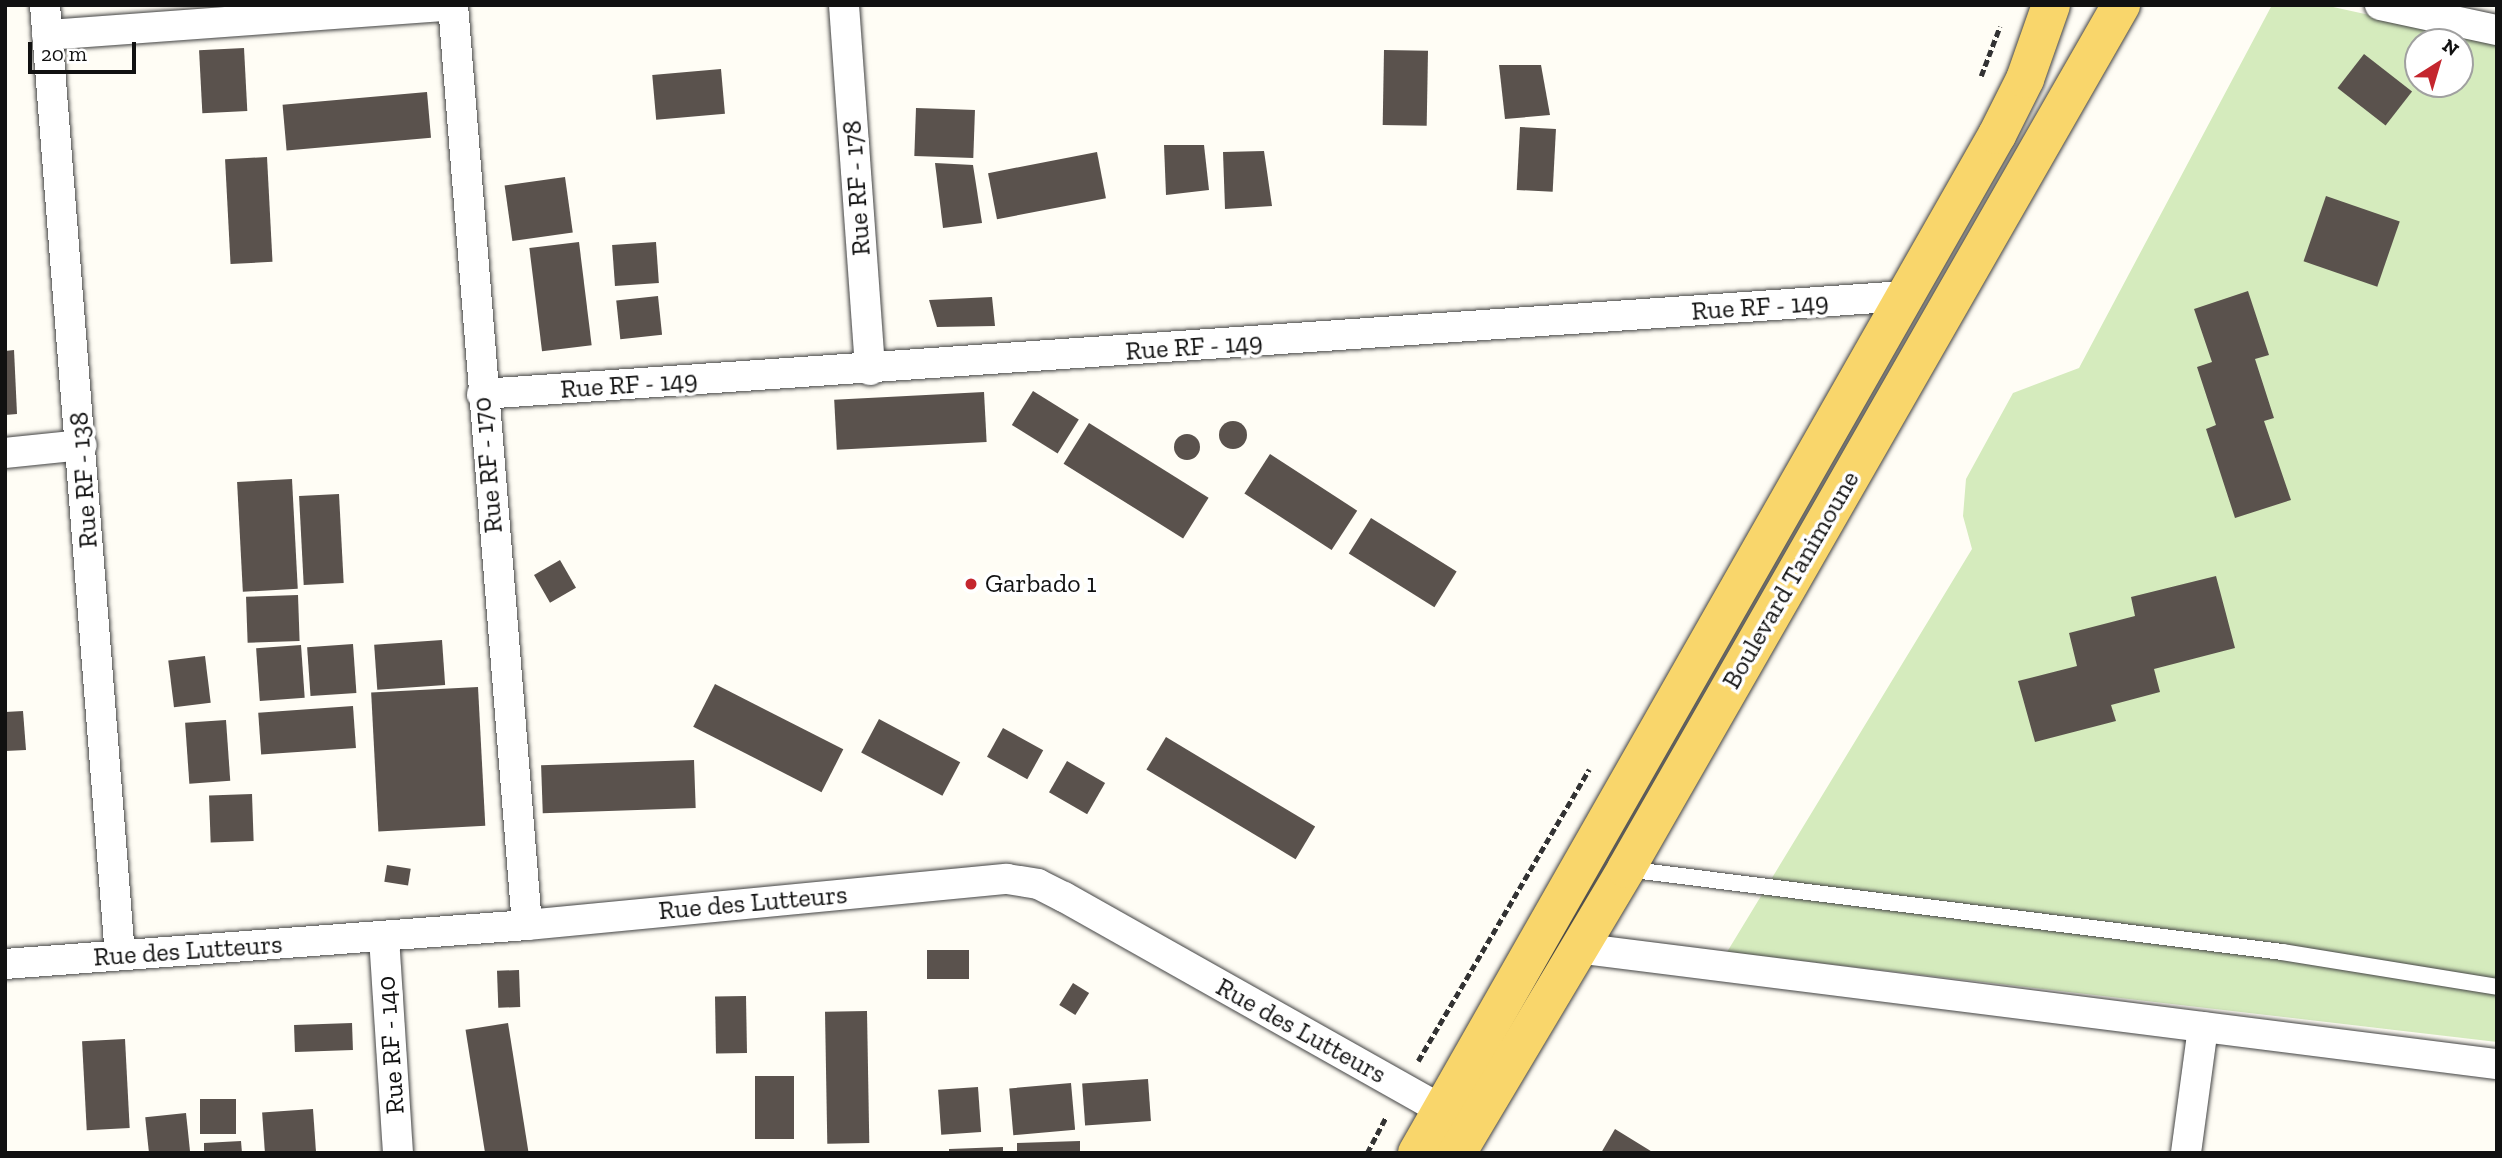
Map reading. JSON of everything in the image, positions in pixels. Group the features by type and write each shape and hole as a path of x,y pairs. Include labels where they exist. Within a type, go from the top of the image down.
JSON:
{"main road":[{"name":"Boulevard Tanimoune","path":"1417,1153 1997,135 2025,79 2051,5"},
{"name":"Boulevard Tanimoune","path":"1457,1153 1626,869 2121,5"}],"street":[{"name":"Rue RF - 138","path":"45,5 82,445 120,955"},
{"path":"47,35 453,5"},
{"name":"Rue RF - 170","path":"453,5 482,394 527,925"},
{"name":"Rue RF - 178","path":"844,5 870,370"},
{"path":"2380,5 2497,30"},
{"name":"Rue RF - 149","path":"482,394 870,370 1906,296"},
{"path":"5,453 82,445"},
{"name":"Rue des Lutteurs","path":"5,964 527,925 1007,879 1038,884 1442,1110"},
{"name":"Rue RF - 140","path":"384,937 398,1153"},
{"path":"1577,948 2497,1064"},
{"path":"2186,1153 2203,1027"}],"lane":[{"path":"1626,869 2282,952 2497,987"}],"green space":[{"path":"2272,5 2324,5 2429,28 2404,28 2404,98 2474,98 2474,38 2497,43 2497,1042 1727,952 1972,549 1963,516 1966,479 2013,393 2079,368"}],"building":[{"path":"244,48 247,111 202,113 199,50"},
{"path":"1384,50 1428,51 1427,126 1383,125"},
{"path":"2364,54 2404,85 2404,98 2407,98 2386,125 2338,88"},
{"path":"1499,65 1541,65 1550,115 1505,119"},
{"path":"721,69 725,114 656,120 652,75"},
{"path":"427,92 431,138 287,150 283,105"},
{"path":"916,108 975,110 973,158 914,156"},
{"path":"1520,127 1556,129 1553,192 1517,190"},
{"path":"1164,145 1204,145 1209,190 1166,195"},
{"path":"1264,151 1272,206 1225,209 1223,152"},
{"path":"1097,152 1106,198 997,219 988,173"},
{"path":"267,157 272,262 231,264 225,159"},
{"path":"935,163 973,165 982,223 943,228"},
{"path":"565,177 573,232 512,241 505,185"},
{"path":"2326,196 2400,221 2377,287 2304,261"},
{"path":"579,242 592,345 542,351 529,248"},
{"path":"656,242 659,283 615,286 612,245"},
{"path":"2248,291 2269,355 2255,359 2274,418 2264,421 2291,500 2235,518 2206,429 2216,425 2197,367 2212,362 2194,309"},
{"path":"658,296 662,335 620,339 616,300"},
{"path":"992,297 995,326 937,327 929,300"},
{"path":"14,350 17,414 5,415 5,351"},
{"path":"1033,391 1079,420 1058,454 1012,425"},
{"path":"984,392 987,442 837,450 834,400"},
{"path":"1233,421 1243,425 1247,435 1243,445 1233,449 1223,445 1219,435 1223,425"},
{"path":"1089,423 1209,498 1183,538 1064,464"},
{"path":"1187,434 1196,438 1200,447 1196,456 1187,460 1178,456 1174,447 1178,438"},
{"path":"1270,454 1357,511 1332,550 1244,493"},
{"path":"292,479 298,589 243,592 237,482"},
{"path":"339,494 344,583 304,585 299,496"},
{"path":"1371,518 1457,572 1434,607 1349,554"},
{"path":"560,560 576,588 550,603 534,575"},
{"path":"2216,576 2235,648 2154,669 2160,692 2111,705 2116,721 2035,742 2018,681 2077,666 2069,633 2135,616 2131,597"},
{"path":"298,595 300,641 248,643 246,597"},
{"path":"442,640 445,685 377,690 374,645"},
{"path":"353,644 356,693 311,696 307,647"},
{"path":"301,645 305,698 260,701 256,648"},
{"path":"205,656 211,703 174,707 168,661"},
{"path":"715,684 843,749 822,792 693,727"},
{"path":"478,687 485,826 378,831 371,693"},
{"path":"353,706 356,748 261,755 258,713"},
{"path":"23,711 26,750 5,751 5,712"},
{"path":"879,719 960,762 942,796 861,753"},
{"path":"226,720 230,781 189,784 185,723"},
{"path":"1003,728 1043,750 1027,779 987,757"},
{"path":"1166,737 1315,827 1296,859 1146,770"},
{"path":"694,760 696,808 543,813 541,765"},
{"path":"1067,761 1105,783 1087,814 1049,792"},
{"path":"252,794 254,841 211,842 209,796"},
{"path":"387,865 411,869 408,886 384,882"},
{"path":"927,950 969,950 969,979 927,979"},
{"path":"519,970 520,1007 498,1008 497,971"},
{"path":"1073,983 1089,993 1075,1015 1059,1005"},
{"path":"746,996 747,1053 716,1054 715,997"},
{"path":"867,1011 869,1143 827,1144 825,1012"},
{"path":"352,1023 353,1050 295,1052 294,1025"},
{"path":"508,1023 529,1153 485,1153 466,1030"},
{"path":"125,1039 130,1128 87,1130 82,1041"},
{"path":"755,1076 794,1076 794,1139 755,1139"},
{"path":"1148,1079 1151,1121 1085,1126 1082,1084"},
{"path":"1071,1083 1075,1130 1013,1135 1009,1088"},
{"path":"978,1087 981,1132 941,1135 938,1090"},
{"path":"200,1099 236,1099 236,1134 200,1134"},
{"path":"313,1109 316,1153 265,1153 262,1113"},
{"path":"186,1113 190,1153 149,1153 145,1117"},
{"path":"1615,1129 1654,1153 1601,1153"},
{"path":"241,1141 242,1153 204,1153 204,1143"},
{"path":"1080,1141 1080,1153 1017,1153 1017,1143"},
{"path":"1003,1147 1003,1153 949,1153 949,1149"}],"place":[{"name":"Garbado 1","path":"971,584"}]}
